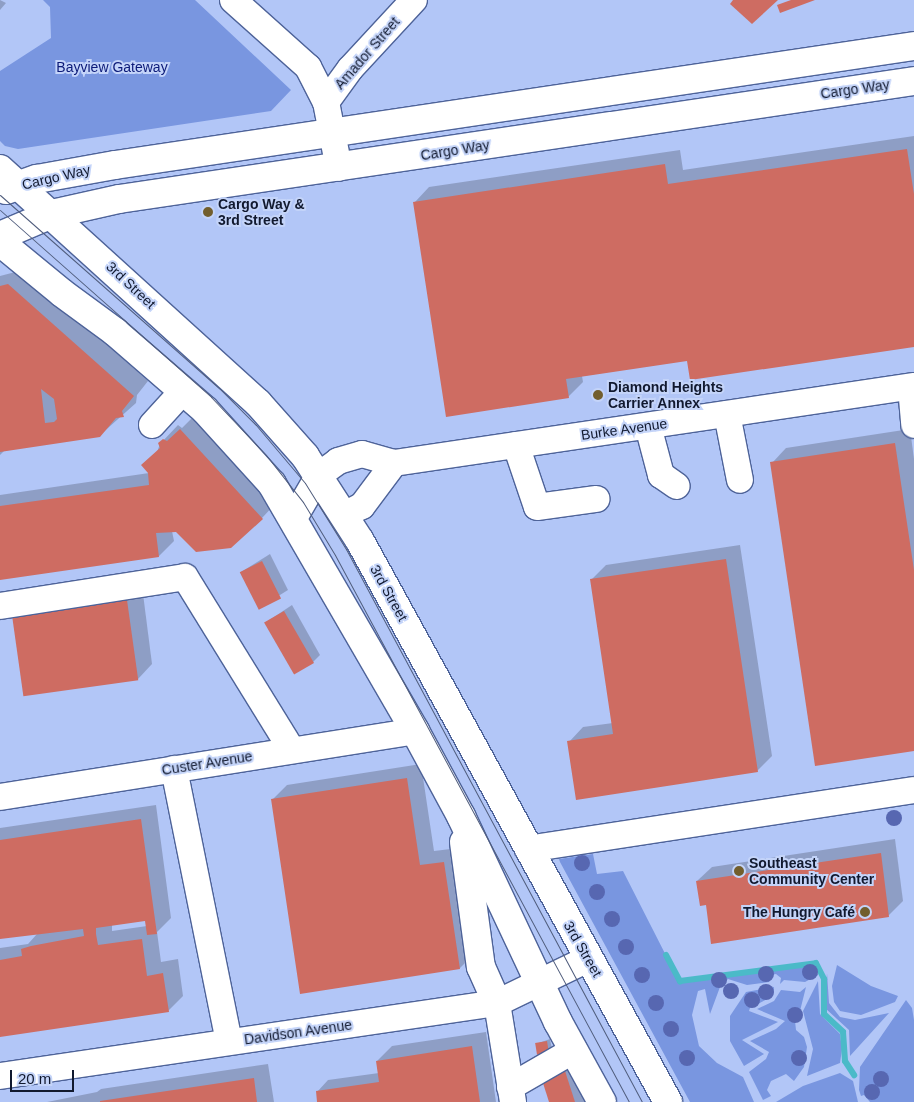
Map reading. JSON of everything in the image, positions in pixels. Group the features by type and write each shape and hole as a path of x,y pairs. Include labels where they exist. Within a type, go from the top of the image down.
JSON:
{"main road":[{"name":"Cargo Way","path":"6,182 914,46"},
{"name":"Cargo Way","path":"0,236 52,214 119,199 339,168 914,80"},
{"name":"3rd Street","path":"6,182 52,214 258,403 287,432 319,475 344,515 668,1102"},
{"path":"0,242 62,293 116,332 183,391 253,459 294,518 415,731 461,816 540,983 602,1102"},
{"path":"461,816 481,968 497,1003"}],"street":[{"path":"233,0 308,67 326,102"},
{"name":"Amador Street","path":"339,168 326,102 350,69 414,0"},
{"path":"912,387 914,425"},
{"name":"Burke Avenue","path":"294,518 319,475 338,461 362,454 394,463 912,387"},
{"path":"152,424 183,391"},
{"path":"727,414 740,480"},
{"path":"648,426 661,475 678,486"},
{"path":"516,445 536,507 596,499"},
{"path":"344,515 362,506 394,463"},
{"path":"0,606 185,577 292,750"},
{"name":"Custer Avenue","path":"0,797 415,731"},
{"path":"174,769 229,1042"},
{"path":"528,849 914,790"},
{"name":"Davidson Avenue","path":"0,1076 497,1003 588,959"},
{"path":"497,1003 512,1095 574,1050"}],"green space":[{"name":"Bayview Gateway","path":"43,0 195,0 291,90 271,111 18,149 5,146 0,141 0,71 51,38 50,7"},
{"path":"593,854 597,874 623,871 680,983 800,966 815,968 818,975 805,982 784,980 780,984 781,978 776,974 771,975 769,982 747,985 728,979 720,987 710,1014 705,989 698,991 692,1015 699,1046 717,1063 743,1077 754,1102 690,1102 559,859"},
{"path":"837,965 871,986 898,996 895,1002 861,1015 840,1011 834,1002 832,986"},
{"path":"827,973 829,1003 840,1017 855,1020 889,1013 850,1056 849,1030 825,1008"},
{"path":"818,981 820,1014 840,1034 842,1049 840,1063 807,1076 813,1049 803,1011"},
{"path":"774,987 773,996 750,1008 749,1011 778,1022 742,1040 764,1054 744,1066 730,1041 730,1016 746,992"},
{"path":"806,987 798,1019 795,1021 796,1030 804,1037 807,1047 804,1067 794,1081 786,1074 771,1081 767,1090 771,1096 763,1100 749,1072 766,1059 769,1052 750,1041 776,1029 785,1021 757,1009 774,1001 781,990 800,992"},
{"path":"906,1000 912,1008 914,1020 914,1102 870,1102 864,1095 861,1096 859,1090 860,1067"},
{"path":"840,1073 853,1081 858,1102 776,1102 803,1086"}],"building":[{"path":"733,0 778,0 752,24 730,4"},
{"path":"791,0 815,0 780,13 777,5"},
{"path":"907,149 914,194 914,347 690,380 687,361 566,379 569,398 446,417 413,202 665,164 668,184"},
{"path":"8,284 134,396 122,411 124,417 116,418 100,437 0,452 0,286","holes":["41,389 54,399 57,419 54,422 45,423"]},
{"path":"180,429 263,519 231,548 196,552 176,532 156,533 159,557 0,580 0,506 149,485 148,473 141,465 160,448 158,443 163,439 167,441"},
{"path":"895,443 914,570 914,751 815,766 770,462"},
{"path":"726,559 758,772 576,800 567,741 613,734 590,579"},
{"path":"262,561 281,598 259,610 240,572"},
{"path":"127,600 138,680 23,696 12,616"},
{"path":"284,611 314,663 294,674 264,622"},
{"path":"407,778 420,865 444,862 460,969 300,994 271,799"},
{"path":"141,819 157,934 147,935 145,921 96,928 96,934 98,945 142,939 147,976 163,973 169,1012 0,1037 0,960 22,956 21,949 31,946 84,936 83,929 0,939 0,840"},
{"path":"881,853 889,917 711,944 706,905 700,906 696,881"},
{"path":"547,1041 549,1053 537,1055 535,1043"},
{"path":"472,1046 480,1102 317,1102 316,1091 379,1082 376,1061"},
{"path":"565,1071 575,1102 549,1102 543,1083"},
{"path":"254,1078 257,1102 100,1102 100,1101"}],"waterway":[{"path":"666,955 680,981 816,963 824,979 824,1014 843,1032 845,1061 854,1075"}],"tram line":[{"path":"0,195 220,389 256,425 305,483 346,549 642,1102"},
{"path":"0,210 211,397 266,455 303,502 335,555 629,1102"}],"place":[{"name":"Cargo Way & 3rd Street","path":"208,212"},
{"name":"Diamond Heights Carrier Annex","path":"598,395"},
{"name":"Southeast Community Center","path":"739,871"},
{"name":"The Hungry Café","path":"865,912"}]}
